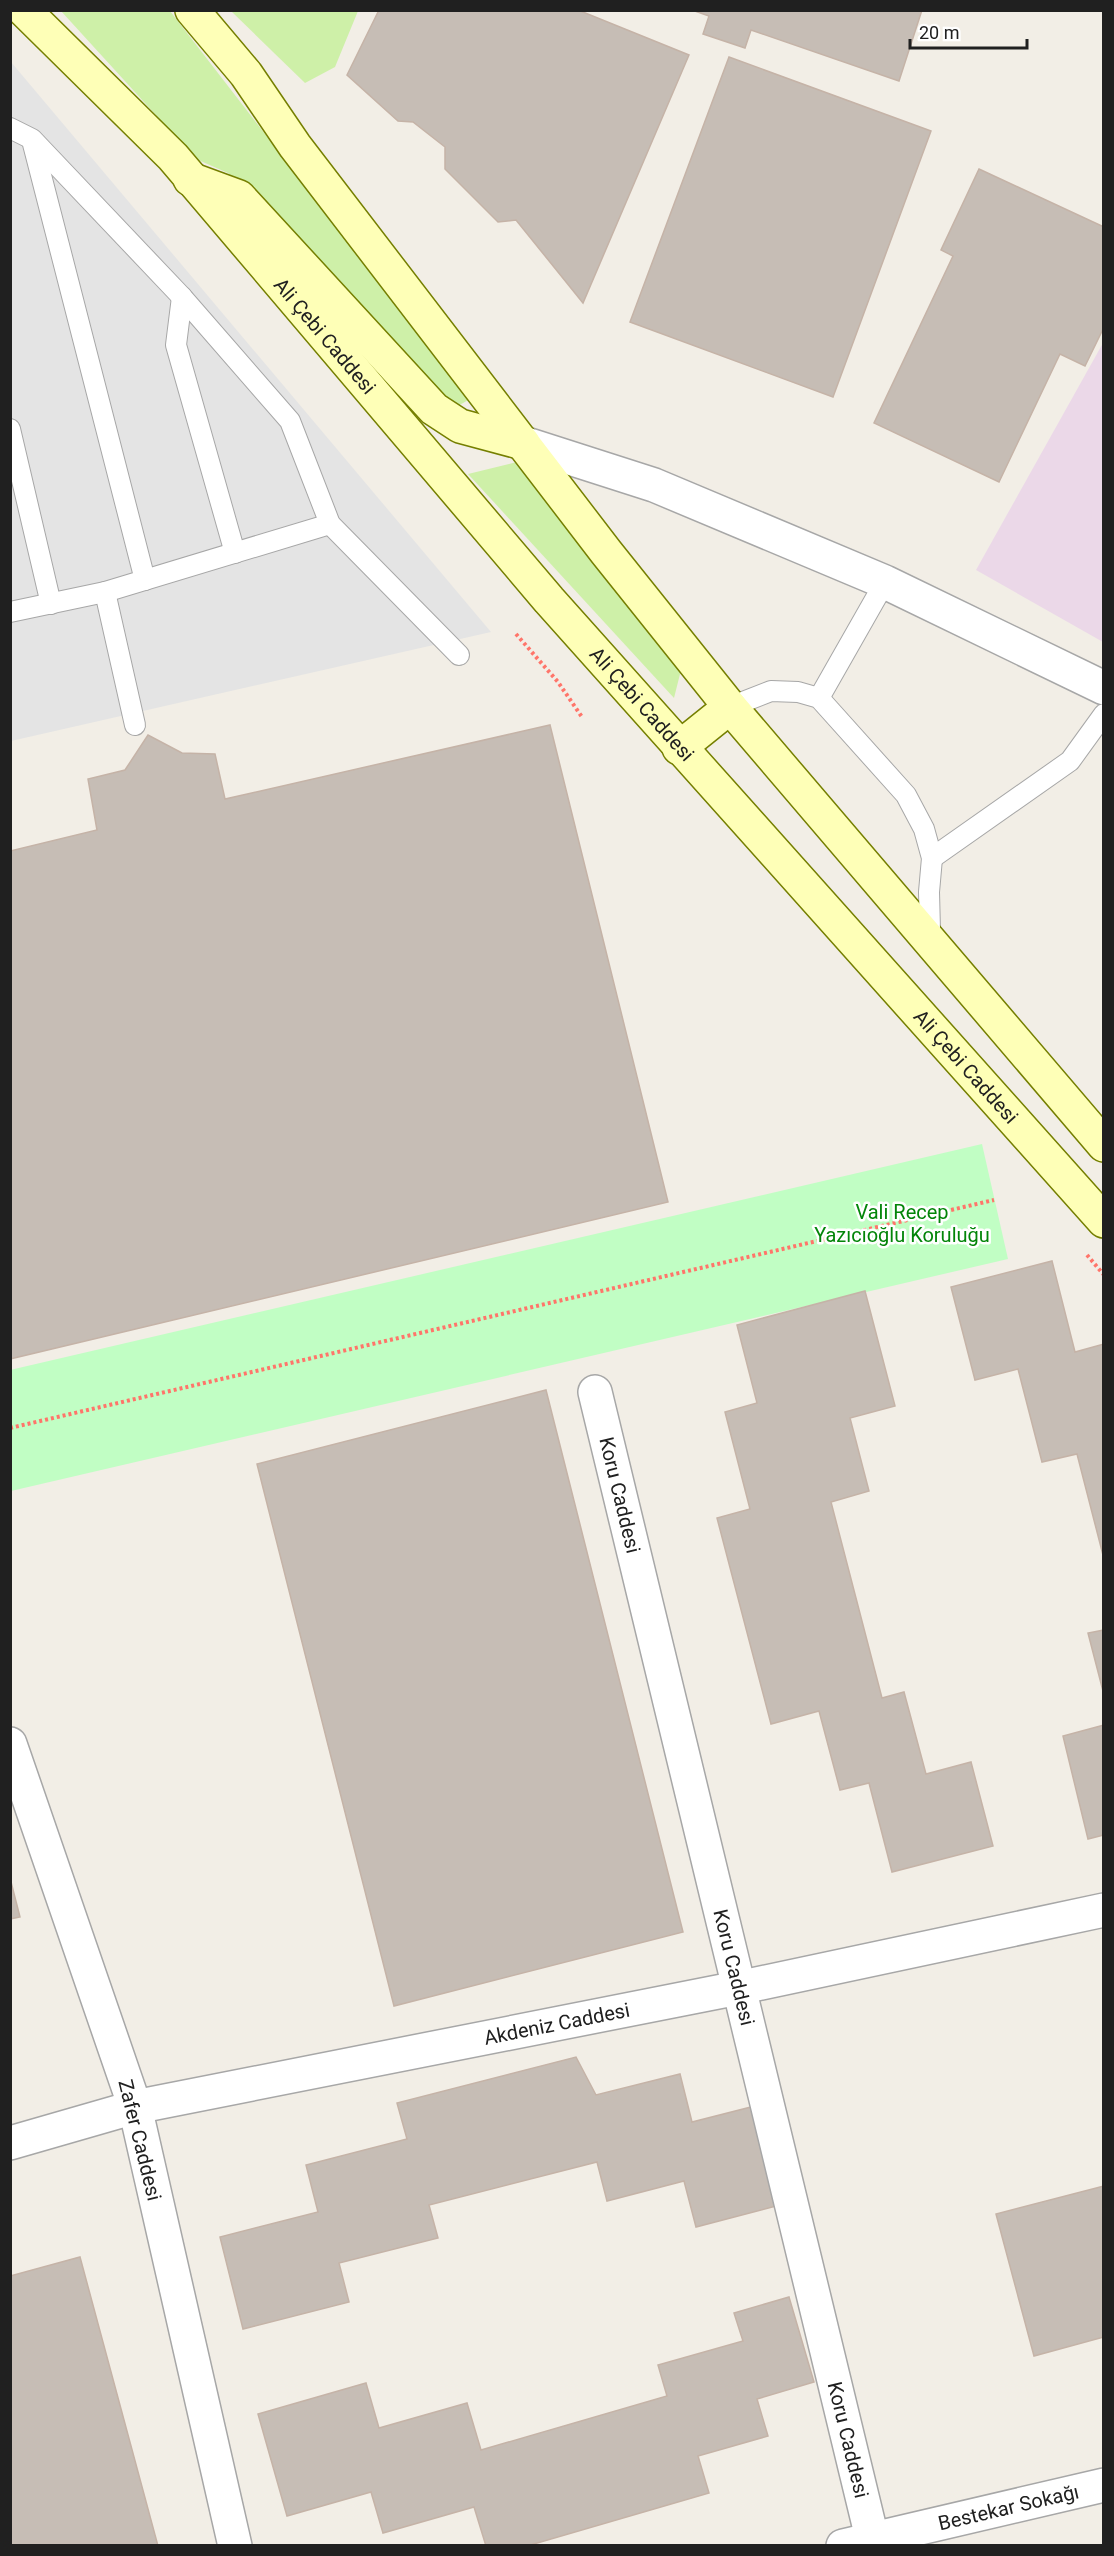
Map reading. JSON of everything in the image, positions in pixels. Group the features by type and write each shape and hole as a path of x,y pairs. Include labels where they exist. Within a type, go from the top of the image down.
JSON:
{"main road":[{"name":"Ali Çebi Caddesi","path":"24,10 173,157 549,600 1104,1221"},
{"path":"192,10 246,74 296,146 730,707 1104,1145"},
{"path":"190,179 239,196 434,409 460,426 523,442"},
{"path":"679,748 730,707"}],"street":[{"path":"523,442 654,485 885,582 1104,688"},
{"name":"Koru Caddesi","path":"595,1392 738,1988 863,2543"},
{"name":"Zafer Caddesi","path":"10,1744 135,2107 235,2546"},
{"name":"Akdeniz Caddesi","path":"10,2143 135,2107 738,1988 1104,1910"},
{"name":"Bestekar Sokağı","path":"863,2543 1104,2485"}],"lane":[{"path":"10,128 32,139 182,297 290,421 330,524 459,655"},
{"path":"32,139 145,580"},
{"path":"182,297 176,345 235,553"},
{"path":"10,429 51,604"},
{"path":"10,612 105,592 330,524"},
{"path":"819,698 885,582"},
{"path":"105,592 135,725"},
{"path":"730,707 771,691 798,692 819,698 906,795 924,829 932,858 929,892 930,930 936,951"},
{"path":"932,858 1070,761 1104,714"}],"path":[{"path":"516,634 558,682 582,717"},
{"path":"10,1428 994,1200"}],"shaded area":[{"path":"11,62 491,632 11,741"},
{"path":"1103,343 1103,642 976,570"}],"green space":[{"path":"61,11 170,11 470,399 444,414 228,173 196,159"},
{"path":"231,11 358,11 335,67 305,83"},
{"path":"517,462 681,670 674,698 468,474"},
{"name":"Vali Recep Yazıcıoğlu Koruluğu","path":"982,1144 1008,1259 11,1491 10,1370"}],"building":[{"path":"379,10 578,10 689,55 583,303 516,220 498,222 445,169 445,147 413,122 398,121 347,75"},
{"path":"692,10 922,10 899,81 751,30 745,48 703,34 709,16"},
{"path":"729,57 931,131 833,397 630,322"},
{"path":"979,169 1104,227 1104,327 1085,366 1060,354 999,482 874,423 953,256 941,250"},
{"path":"550,725 668,1202 10,1359 10,851 97,830 88,779 125,770 148,735 182,753 215,754 225,799"},
{"path":"1052,1261 1075,1352 1104,1344 1104,1559 1077,1454 1042,1462 1018,1369 975,1380 951,1287"},
{"path":"865,1291 895,1406 850,1418 869,1491 831,1502 882,1698 904,1692 926,1774 971,1762 993,1846 892,1872 869,1783 840,1790 819,1711 771,1724 717,1518 750,1509 725,1412 757,1403 737,1325"},
{"path":"546,1390 683,1932 394,2006 257,1464"},
{"path":"1104,1630 1104,1695 1088,1633"},
{"path":"1104,1725 1104,1835 1088,1839 1063,1736"},
{"path":"10,1878 20,1917 10,1919"},
{"path":"576,2057 596,2095 680,2074 692,2122 755,2106 780,2205 696,2227 684,2181 607,2201 597,2162 429,2205 438,2238 339,2263 349,2302 243,2329 220,2237 318,2212 306,2165 407,2139 397,2103"},
{"path":"1104,2186 1104,2337 1034,2356 996,2214"},
{"path":"80,2257 158,2546 12,2546 10,2541 10,2276"},
{"path":"789,2297 814,2382 757,2399 768,2436 698,2456 709,2493 527,2546 486,2546 474,2507 383,2533 371,2492 287,2516 258,2414 366,2383 379,2428 467,2403 481,2450 667,2396 658,2365 743,2341 734,2313"}]}
